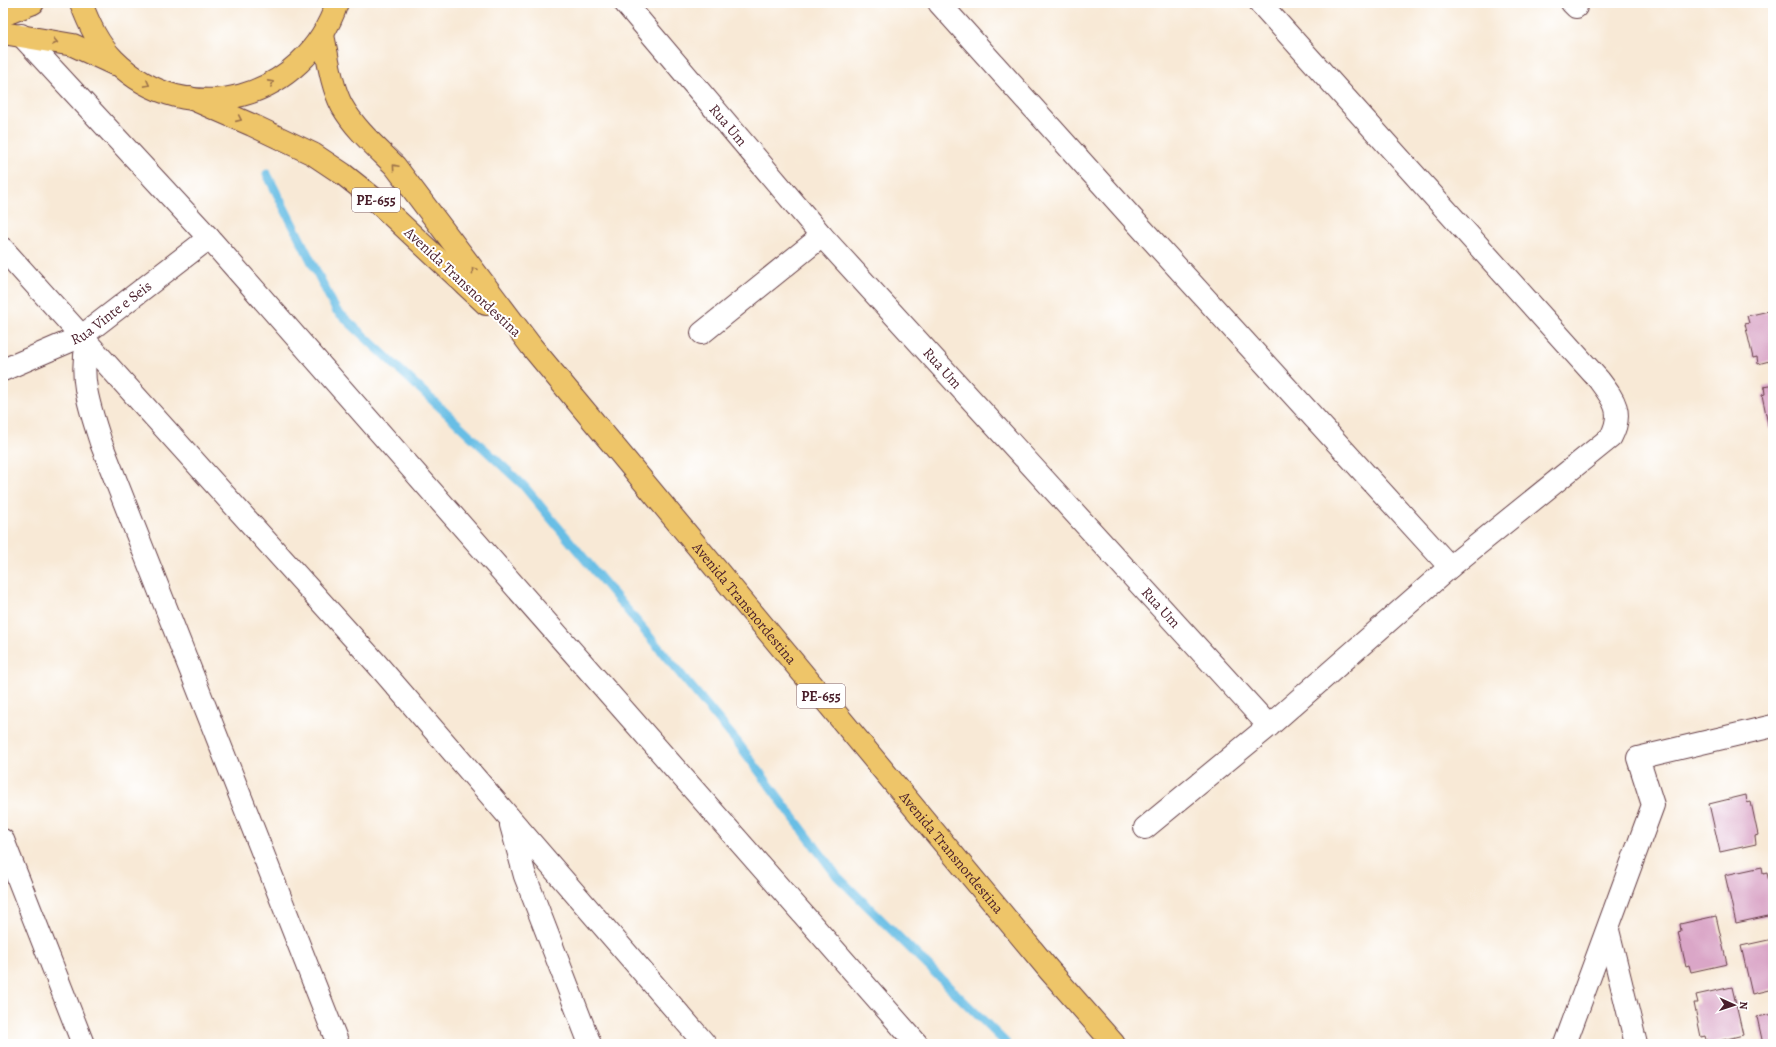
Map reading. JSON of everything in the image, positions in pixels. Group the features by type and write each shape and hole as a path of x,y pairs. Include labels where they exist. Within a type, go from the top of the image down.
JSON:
{"main road":[{"path":"3,15 33,3"},
{"path":"81,3 98,39 106,50 125,69"},
{"path":"12,34 73,46 125,69 151,86 170,94 190,98 225,98 258,90 288,73 313,50 323,35 337,3"},
{"name":"Avenida Transnordestina","path":"323,35 332,79 342,106 371,142 395,166 530,346 1049,970 1114,1044"},
{"name":"Avenida Transnordestina","path":"190,98 313,154 343,174 372,197 530,346"}],"street":[{"name":"Rua Um","path":"625,3 822,236 1269,726"},
{"path":"939,3 1450,567"},
{"path":"1145,828 1269,726 1450,567 1611,437 1617,425 1617,415 1613,398 1599,380 1260,3"},
{"path":"12,34 209,238 917,1044"},
{"path":"702,333 822,236"},
{"name":"Rua Vinte e Seis","path":"3,370 84,340 209,238"},
{"path":"3,249 376,663 509,819 705,1044"},
{"path":"84,340 83,368 86,389 101,443 338,1044"},
{"path":"1565,1044 1653,805 1638,758 1773,726"},
{"path":"509,819 525,876 590,1044"},
{"path":"3,840 83,1044"},
{"path":"1608,930 1636,1044"}],"building":[{"path":"1773,310 1773,360 1758,364 1757,357 1753,358 1745,324 1749,323 1747,316"},
{"path":"1773,385 1773,428 1769,429 1762,395 1765,394 1764,387"},
{"path":"1746,795 1747,803 1751,802 1758,835 1755,836 1756,844 1720,852 1709,804"},
{"path":"1762,867 1763,874 1767,873 1773,900 1773,907 1771,907 1773,915 1736,923 1725,875"},
{"path":"1716,916 1727,964 1691,972 1689,965 1686,966 1678,932 1681,931 1680,924"},
{"path":"1773,939 1773,989 1752,994 1741,946"},
{"path":"1732,987 1743,1035 1707,1044 1705,1036 1701,1037 1694,1003 1698,1003 1696,995"},
{"path":"1773,1014 1773,1044 1763,1044 1757,1017"}],"waterway":[{"path":"267,174 336,310 523,485 738,743 837,876 1007,1044"}]}
